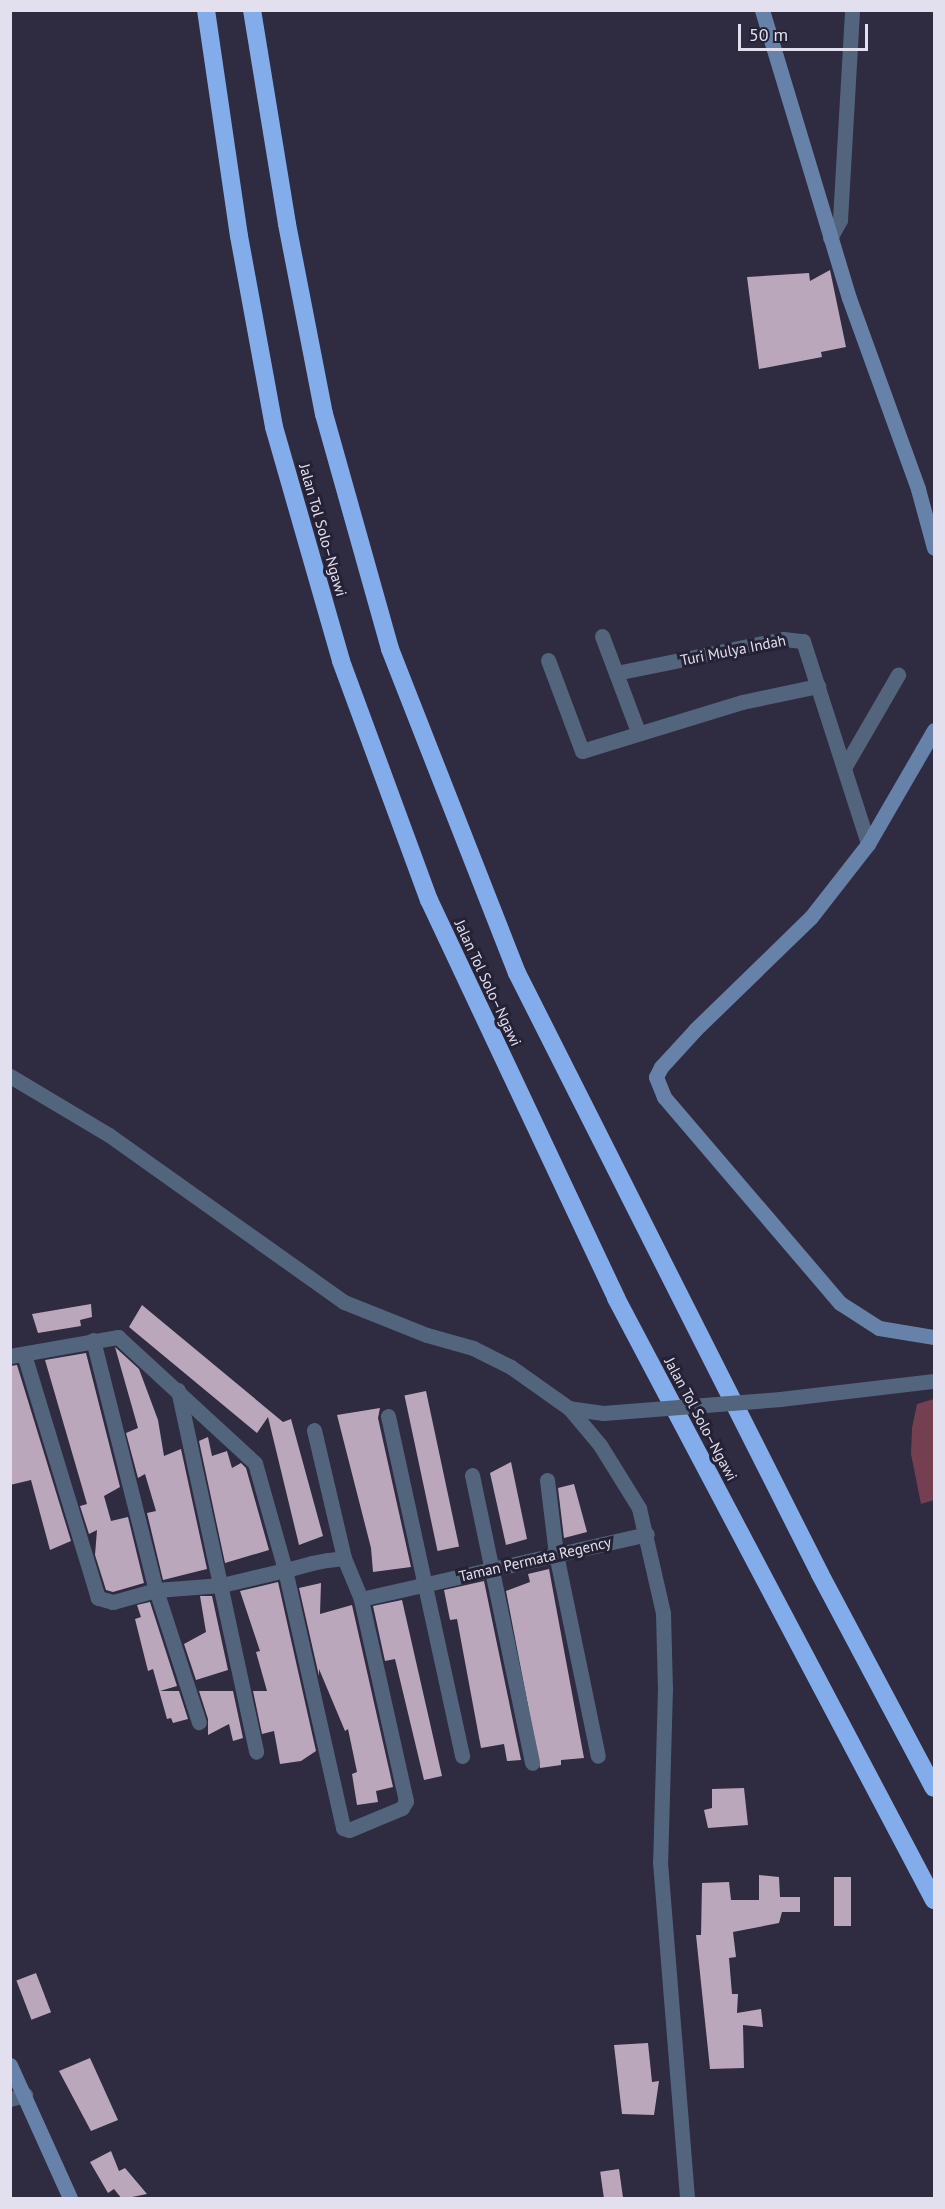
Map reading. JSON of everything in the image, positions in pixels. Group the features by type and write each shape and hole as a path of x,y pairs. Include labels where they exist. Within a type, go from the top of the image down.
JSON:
{"highway":[{"name":"Jalan Tol Solo–Ngawi","path":"206,10 239,236 274,427 341,661 429,900 616,1298 934,1900"},
{"name":"Jalan Tol Solo–Ngawi","path":"252,10 324,414 390,649 517,973 814,1563 934,1788"}],"street":[{"path":"762,10 830,237 918,489 934,546"},
{"path":"830,237 840,220 852,10"},
{"path":"602,636 638,732"},
{"name":"Turi Mulya Indah","path":"616,673 794,639 803,641 809,651 868,844"},
{"path":"548,660 582,750 742,702 818,686"},
{"path":"844,768 898,675"},
{"path":"934,730 868,844 811,917 695,1030 661,1067 656,1077 664,1097 840,1303 879,1328 934,1337"},
{"path":"10,1076 109,1136 344,1302 427,1335 473,1348 511,1367 569,1408 628,1484 646,1534 663,1613 665,1688 660,1862 687,2199"},
{"path":"314,1430 344,1558 361,1599 406,1801 402,1808 346,1830 285,1570 255,1463 118,1337 17,1355 98,1598 112,1602 156,1590 222,1585 285,1570 344,1558"},
{"path":"93,1340 156,1590 199,1722"},
{"path":"569,1408 603,1413 780,1399 934,1381"},
{"path":"178,1390 222,1585 256,1752"},
{"path":"388,1416 462,1756"},
{"path":"472,1475 532,1763"},
{"path":"546,1480 556,1554 597,1756"},
{"name":"Taman Permata Regency","path":"361,1599 646,1534"},
{"path":"10,2065 18,2098 70,2199"}],"shaded area":[{"path":"934,1399 934,1500 921,1504 911,1454 912,1428 917,1404"}],"building":[{"path":"830,270 846,347 821,352 822,357 759,369 747,277 809,273 810,281"},
{"path":"91,1304 92,1317 80,1320 81,1326 38,1333 32,1314"},
{"path":"142,1305 283,1422 291,1419 323,1536 299,1545 268,1417 257,1433 129,1327"},
{"path":"115,1347 139,1369 158,1420 164,1456 181,1449 207,1569 163,1580 147,1513 156,1511 145,1474 138,1478 126,1433 138,1428"},
{"path":"86,1353 120,1487 104,1496 111,1521 128,1517 144,1583 113,1592 106,1590 95,1555 97,1530 89,1534 80,1506 87,1504 45,1360"},
{"path":"17,1365 71,1541 50,1550 31,1480 10,1485 10,1366"},
{"path":"426,1391 459,1547 438,1551 404,1396"},
{"path":"380,1408 378,1418 411,1567 373,1572 371,1548 337,1415"},
{"path":"208,1437 212,1456 227,1451 232,1468 241,1463 246,1468 269,1550 225,1563 199,1441"},
{"path":"511,1462 527,1539 506,1545 490,1473"},
{"path":"574,1484 587,1532 564,1538 558,1488"},
{"path":"549,1569 584,1758 561,1760 561,1765 540,1768 506,1591 530,1582 528,1574"},
{"path":"484,1581 521,1760 507,1761 504,1744 481,1748 457,1619 450,1620 444,1590"},
{"path":"278,1582 316,1751 301,1761 280,1764 274,1731 262,1734 253,1691 267,1691 256,1652 260,1651 240,1591"},
{"path":"321,1583 320,1614 352,1605 393,1787 376,1791 378,1802 357,1805 352,1774 357,1772 348,1729 345,1731 319,1669 319,1676 299,1588"},
{"path":"200,1596 212,1596 228,1670 196,1680 184,1644 206,1632"},
{"path":"402,1600 442,1776 424,1780 395,1659 385,1661 373,1606"},
{"path":"150,1602 177,1686 160,1691 179,1691 188,1719 173,1723 171,1718 167,1719 153,1669 148,1671 135,1619 141,1617 137,1605"},
{"path":"199,1691 233,1691 243,1738 233,1741 229,1724 208,1735 208,1719"},
{"path":"744,1788 748,1825 708,1828 704,1810 712,1808 712,1789"},
{"path":"759,1875 779,1877 780,1897 800,1897 800,1912 782,1912 779,1923 733,1932 736,1957 729,1958 732,1994 738,1994 737,2013 761,2009 763,2027 743,2025 744,2068 710,2069 696,1935 701,1935 702,1883 729,1882 731,1900 759,1900"},
{"path":"834,1877 851,1877 851,1926 834,1926"},
{"path":"36,1973 51,2012 31,2020 16,1981"},
{"path":"648,2043 652,2082 659,2081 654,2115 622,2114 614,2045"},
{"path":"90,2058 118,2120 91,2131 59,2071"},
{"path":"111,2151 119,2171 125,2168 147,2194 122,2199 114,2189 108,2193 90,2162"},
{"path":"619,2169 623,2198 604,2198 600,2172"}]}
